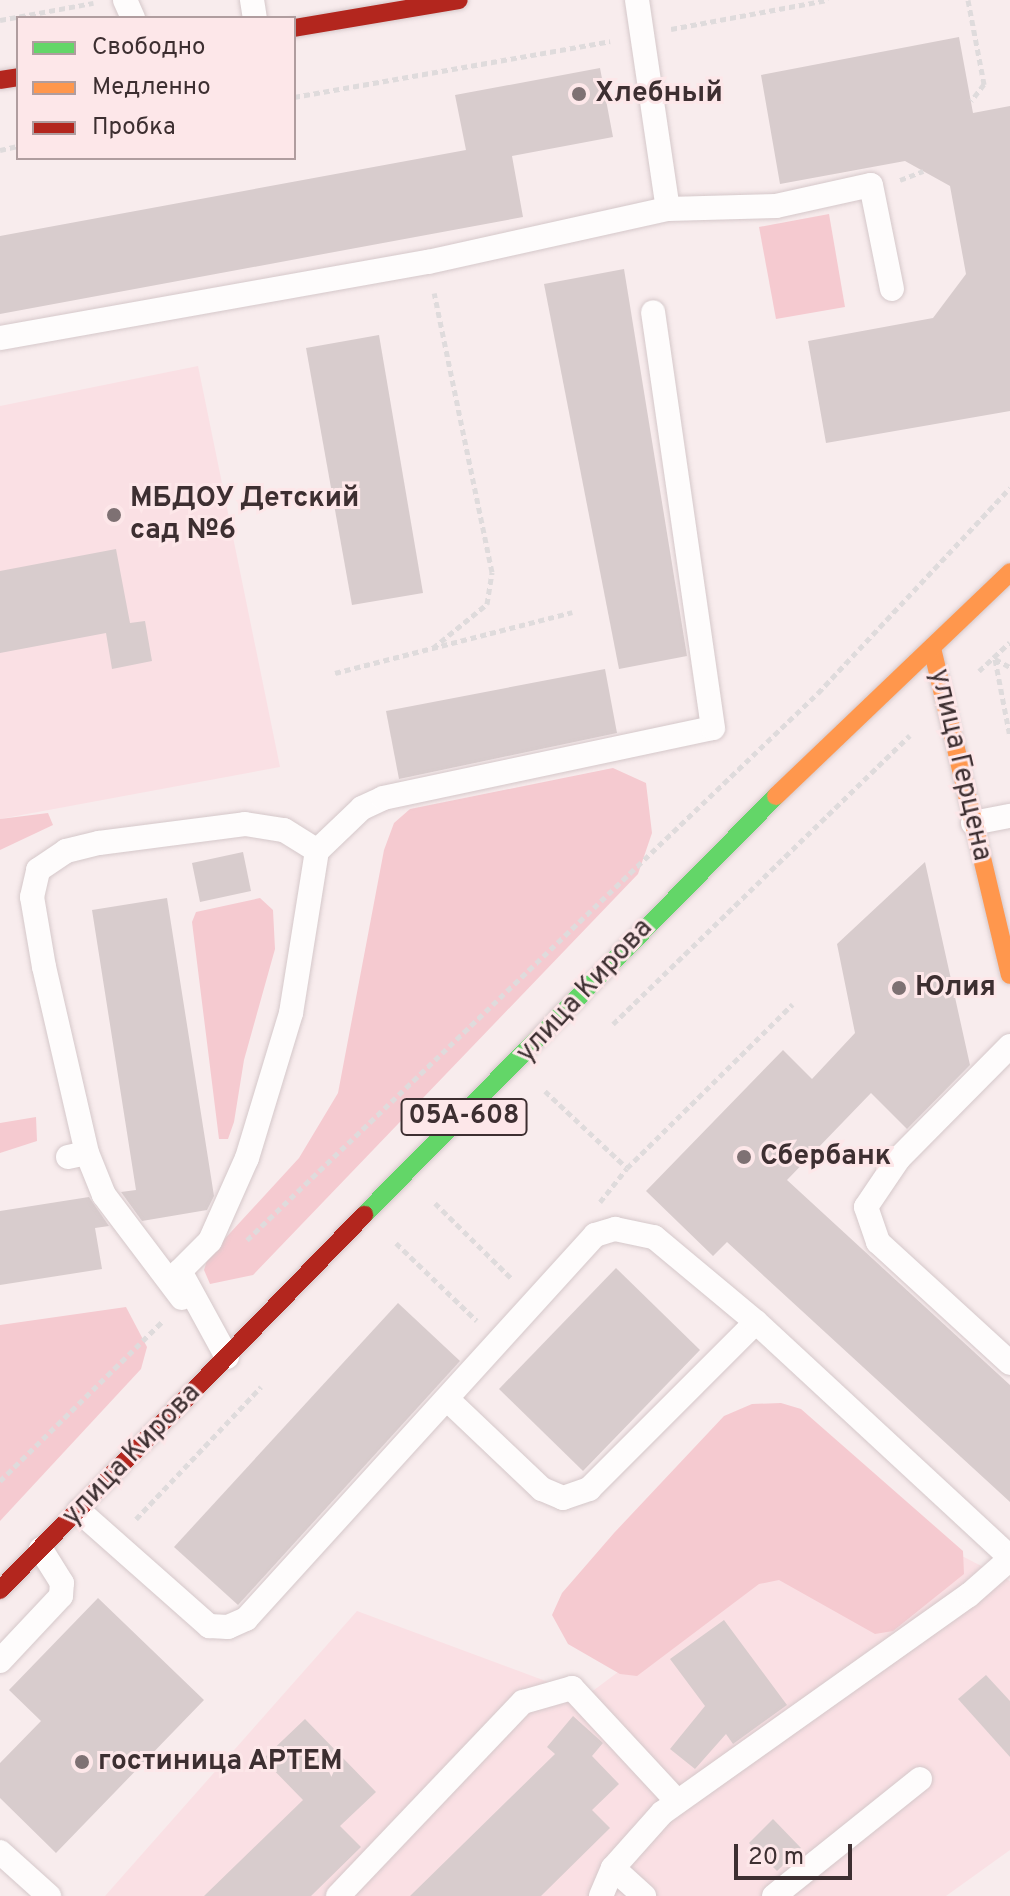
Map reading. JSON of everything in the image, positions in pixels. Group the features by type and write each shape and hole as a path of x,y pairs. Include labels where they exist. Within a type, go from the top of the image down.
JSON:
{"main road":[{"path":"296,28 459,0"},
{"name":"улица Кирова","path":"0,1590 719,850 1010,572"},
{"name":"улица Герцена","path":"932,648 1010,975"}],"lane":[{"path":"637,0 668,209"},
{"path":"0,338 428,262 668,209 776,206 871,185 892,289"},
{"path":"227,1357 180,1271 210,1241 247,1158 291,1013 317,851 362,808 383,798 713,728 653,312"},
{"path":"973,823 1010,816"},
{"path":"227,1357 77,1155 32,897 38,870 66,851 99,843 245,824 284,830 317,851"},
{"path":"1010,1046 899,1158 866,1207 878,1242 1010,1363"},
{"path":"79,1511 209,1626 228,1627 246,1619 595,1235 615,1229 654,1237 756,1322 1010,1558 969,1595 677,1801 613,1868 601,1896"},
{"path":"447,1399 542,1489 563,1498 589,1489 756,1322"},
{"path":"0,1661 61,1596 62,1583 41,1549"},
{"path":"338,1896 523,1702 559,1691 572,1688 677,1801"},
{"path":"774,1896 920,1779"},
{"path":"0,1852 49,1896"},
{"path":"613,1868 644,1896"}],"path":[{"path":"22,16 108,0"},
{"path":"296,97 828,0"},
{"path":"968,0 984,84 971,101"},
{"path":"428,262 492,572 487,604 433,648"},
{"path":"235,1251 818,693 1010,488"},
{"path":"335,673 572,612"},
{"path":"994,658 1010,642"},
{"path":"994,658 1010,667"},
{"path":"994,658 1010,737"},
{"path":"602,1035 946,700"},
{"path":"595,1235 602,1196 793,1004"},
{"path":"534,1102 556,1079"},
{"path":"545,1091 627,1168"},
{"path":"425,1213 446,1192"},
{"path":"435,1203 534,1300"},
{"path":"385,1255 406,1233"},
{"path":"396,1243 498,1341"},
{"path":"0,1481 166,1318"},
{"path":"114,1543 266,1382"}],"shaded area":[{"path":"829,214 845,307 776,319 759,227"},
{"name":"МБДОУ Детский сад №6","path":"198,366 280,767 0,819 0,406"},
{"path":"613,768 646,783 652,833 638,874 253,1275 210,1284 204,1270 208,1257 299,1158 338,1093 384,850 394,823 410,809"},
{"path":"48,813 53,825 0,850 0,819"},
{"path":"260,898 273,910 275,949 244,1060 234,1122 228,1139 219,1139 192,922 196,912"},
{"path":"36,1117 37,1141 0,1153 0,1123"},
{"path":"126,1307 147,1347 141,1369 0,1521 0,1325"},
{"path":"781,1403 801,1409 963,1551 964,1574 893,1631 875,1634 779,1580 759,1584 637,1676 620,1674 568,1644 552,1615 562,1593 614,1533 724,1416 752,1404"},
{"path":"851,1498 1010,1581 1010,1850 946,1896 105,1896 357,1611 586,1696"}],"building":[{"path":"959,37 973,113 1010,106 1010,411 826,443 808,341 933,318 966,274 950,186 905,161 780,184 761,75"},
{"path":"600,68 613,137 512,156 523,217 0,314 0,236 466,150 455,95"},
{"path":"624,269 687,656 619,669 544,284"},
{"path":"379,335 423,593 352,605 306,348"},
{"path":"116,549 130,623 145,621 152,661 112,669 106,633 0,653 0,571"},
{"path":"605,669 617,733 399,779 386,711"},
{"path":"243,852 251,891 200,902 192,863"},
{"path":"925,862 970,1065 907,1129 871,1093 787,1180 1010,1385 1010,1502 727,1242 713,1256 646,1191 783,1050 812,1079 855,1033 837,944"},
{"path":"167,898 214,1196 207,1210 142,1221 121,1192 136,1190 92,910"},
{"path":"89,1197 109,1226 95,1228 102,1269 0,1285 0,1211"},
{"path":"616,1268 700,1350 583,1471 499,1389"},
{"path":"398,1303 460,1361 238,1605 174,1547"},
{"path":"98,1598 204,1700 56,1853 0,1798 0,1763 41,1721 9,1690"},
{"path":"724,1620 787,1705 733,1744 726,1734 695,1769 670,1749 705,1706 670,1659"},
{"path":"986,1675 1010,1701 1010,1757 958,1699"},
{"path":"573,1716 603,1743 592,1756 619,1784 592,1810 610,1828 541,1896 410,1896 555,1754 547,1747"},
{"path":"305,1719 376,1792 340,1826 361,1847 311,1896 204,1896 303,1800 263,1759"},
{"path":"773,1819 801,1848 777,1871 749,1843"}],"traffic: fast":[{"path":"364,1215 776,796"}],"traffic: slow":[{"path":"776,796 1010,572"},
{"path":"932,648 1010,975"}],"traffic: jam":[{"path":"296,28 459,0"},
{"path":"0,80 16,77"},
{"path":"0,1590 364,1215"}],"place":[{"name":"Хлебный","path":"579,94"},
{"name":"МБДОУ Детский сад №6","path":"114,515"},
{"name":"Юлия","path":"899,988"},
{"name":"Сбербанк","path":"744,1157"},
{"name":"гостиница АРТЕМ","path":"82,1762"}]}
